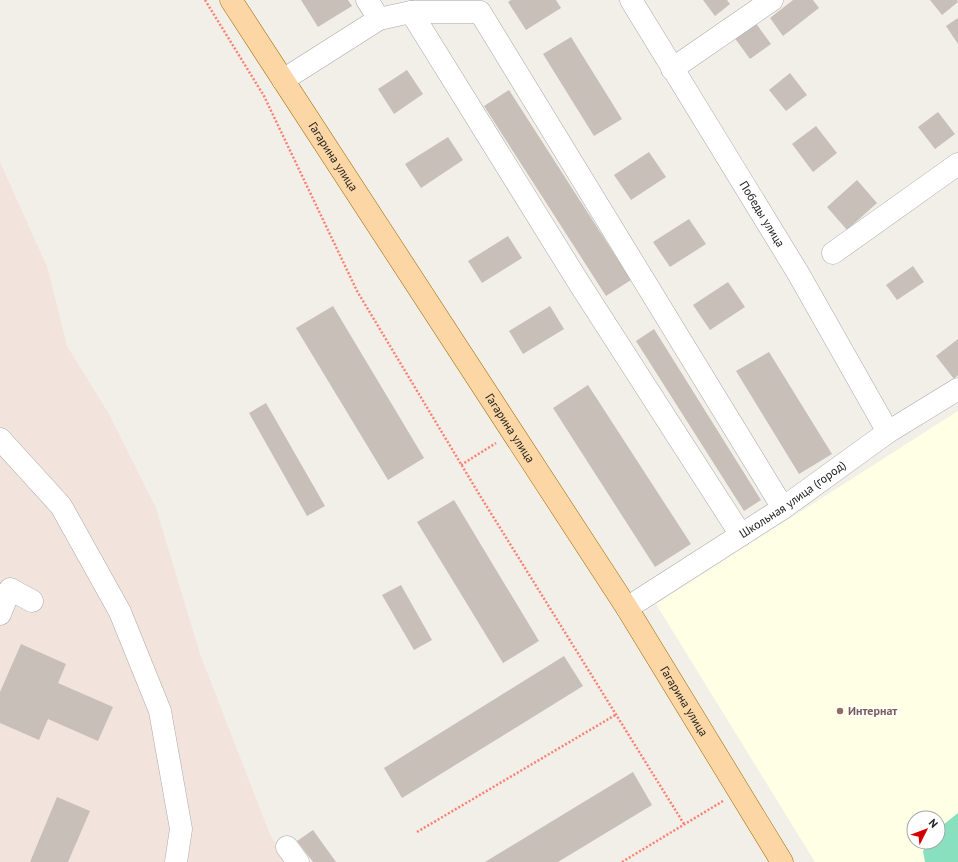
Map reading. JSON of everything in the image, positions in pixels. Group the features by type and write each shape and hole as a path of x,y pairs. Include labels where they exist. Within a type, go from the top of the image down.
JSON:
{"main road":[{"name":"Гагарина улица","path":"231,0 626,608 782,862"}],"street":[{"path":"367,0 379,19"},
{"name":"Победы улица","path":"631,0 798,273 888,432"},
{"path":"672,69 772,0"},
{"path":"283,80 379,19 411,12 480,12 783,508"},
{"path":"411,12 579,283 741,535"},
{"path":"833,253 958,164"},
{"name":"Школьная улица (город)","path":"626,608 783,508 888,432 958,389"},
{"path":"0,439 61,506 120,612 160,711 181,829 176,862"},
{"path":"0,614 5,588 32,601"}],"path":[{"path":"205,0 264,96 356,291 461,465 684,824"},
{"path":"461,465 512,433"},
{"path":"417,832 617,714"},
{"path":"622,862 738,792"}],"shaded area":[{"path":"0,162 48,269 67,346 109,414 156,508 200,654 271,837 289,862 0,862"},
{"name":"Интернат","path":"958,411 958,862 815,862 656,604"}],"green space":[{"path":"958,813 958,862 925,862 924,850 946,850 946,823"}],"building":[{"path":"301,0 348,0 352,6 318,27"},
{"path":"511,0 556,0 561,8 526,30 508,2"},
{"path":"703,0 727,0 730,4 715,16"},
{"path":"793,0 813,0 819,8 783,36 770,18"},
{"path":"930,0 957,0 958,2 942,15"},
{"path":"958,18 958,44 946,26"},
{"path":"755,22 771,44 750,59 734,37"},
{"path":"571,37 622,119 594,136 543,54"},
{"path":"407,70 423,94 394,114 378,89"},
{"path":"790,73 807,95 786,111 769,90"},
{"path":"509,90 631,280 606,296 484,106"},
{"path":"938,112 955,134 935,149 918,127"},
{"path":"816,126 837,153 813,172 792,144"},
{"path":"448,137 463,160 421,188 405,164"},
{"path":"649,152 666,177 631,200 614,175"},
{"path":"857,180 877,203 847,230 827,207"},
{"path":"689,219 706,244 670,267 653,242"},
{"path":"508,236 522,258 482,283 468,261"},
{"path":"913,266 924,282 897,300 886,285"},
{"path":"728,282 745,307 710,330 693,305"},
{"path":"333,306 424,458 388,480 296,328"},
{"path":"550,306 564,329 523,354 509,331"},
{"path":"654,329 761,500 744,511 636,341"},
{"path":"958,339 958,375 954,379 936,356"},
{"path":"769,352 832,454 799,474 736,371"},
{"path":"588,385 691,544 655,567 553,408"},
{"path":"266,403 325,506 307,516 249,413"},
{"path":"454,500 539,641 503,663 417,522"},
{"path":"401,585 432,640 414,650 382,595"},
{"path":"21,644 66,664 58,683 113,707 98,741 48,719 39,740 0,723 0,692"},
{"path":"564,656 583,686 402,798 384,768"},
{"path":"633,772 652,805 558,862 485,862"},
{"path":"57,797 90,811 68,862 30,862"},
{"path":"313,830 336,862 313,862 297,841"}],"place":[{"name":"Интернат","path":"840,711"}]}
